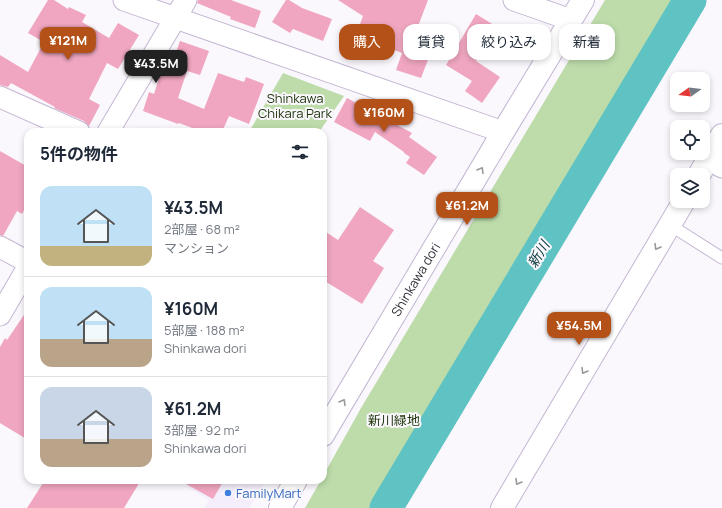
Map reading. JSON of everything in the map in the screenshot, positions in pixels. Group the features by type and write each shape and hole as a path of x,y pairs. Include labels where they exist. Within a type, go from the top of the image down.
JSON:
{"street":[{"path":"124,0 503,132"},
{"path":"110,128 186,0"},
{"path":"514,0 571,20"},
{"name":"Shinkawa dori","path":"327,428 583,0"},
{"path":"0,97 70,128"},
{"path":"709,167 722,135"},
{"path":"502,508 680,208"},
{"path":"0,247 24,260"},
{"path":"0,315 24,274"},
{"path":"280,508 294,484"}],"lane":[{"path":"670,225 722,258"}],"shaded area":[{"name":"FamilyMart","path":"187,484 264,484 249,508 205,508 209,500 186,486"}],"green space":[{"name":"新川緑地","path":"605,0 683,0 380,508 305,508 319,484 327,484 327,469 361,408 569,60 615,60 615,24 591,24"},
{"name":"Shinkawa Chikara Park","path":"283,73 344,96 322,128 251,128"}],"building":[{"path":"48,0 54,0 68,9 69,7 86,15 82,22 109,38 118,23 139,35 118,69 107,63 89,99 100,105 89,126 84,121 54,108 55,107 11,83 8,87 0,85 0,55 28,72 44,42 28,33"},
{"path":"198,0 231,0 261,11 255,28 230,19 231,17 197,3"},
{"path":"286,0 289,0 302,8 332,19 323,41 293,29 290,33 272,22"},
{"path":"338,0 428,0 419,24 403,24 403,60 428,60 421,78 396,70 402,53 395,50 395,24 360,24 363,16"},
{"path":"476,14 492,24 470,24"},
{"path":"467,29 467,60 477,60 500,77 482,103 465,91 472,81 446,65 449,60 459,60 459,43"},
{"path":"180,41 209,51 200,75 187,71 178,98 204,109 218,73 244,82 246,77 264,84 249,124 229,116 224,128 192,128 143,111 149,92 154,94 162,69 169,72"},
{"path":"347,98 412,133 409,137 437,157 424,175 406,163 410,157 375,132 370,141 334,122"},
{"path":"0,151 24,165 24,210 22,214 17,211 3,236 0,235"},
{"path":"360,207 394,230 373,261 384,268 362,304 327,282 327,233 338,240"},
{"path":"24,315 24,438 0,423 0,347 5,338 7,340"},
{"path":"42,484 139,484 124,508 27,508"},
{"path":"186,484 222,484 213,499"}],"waterway":[{"name":"新川","path":"386,508 690,0"}],"place":[{"name":"FamilyMart","path":"228,493"}]}
